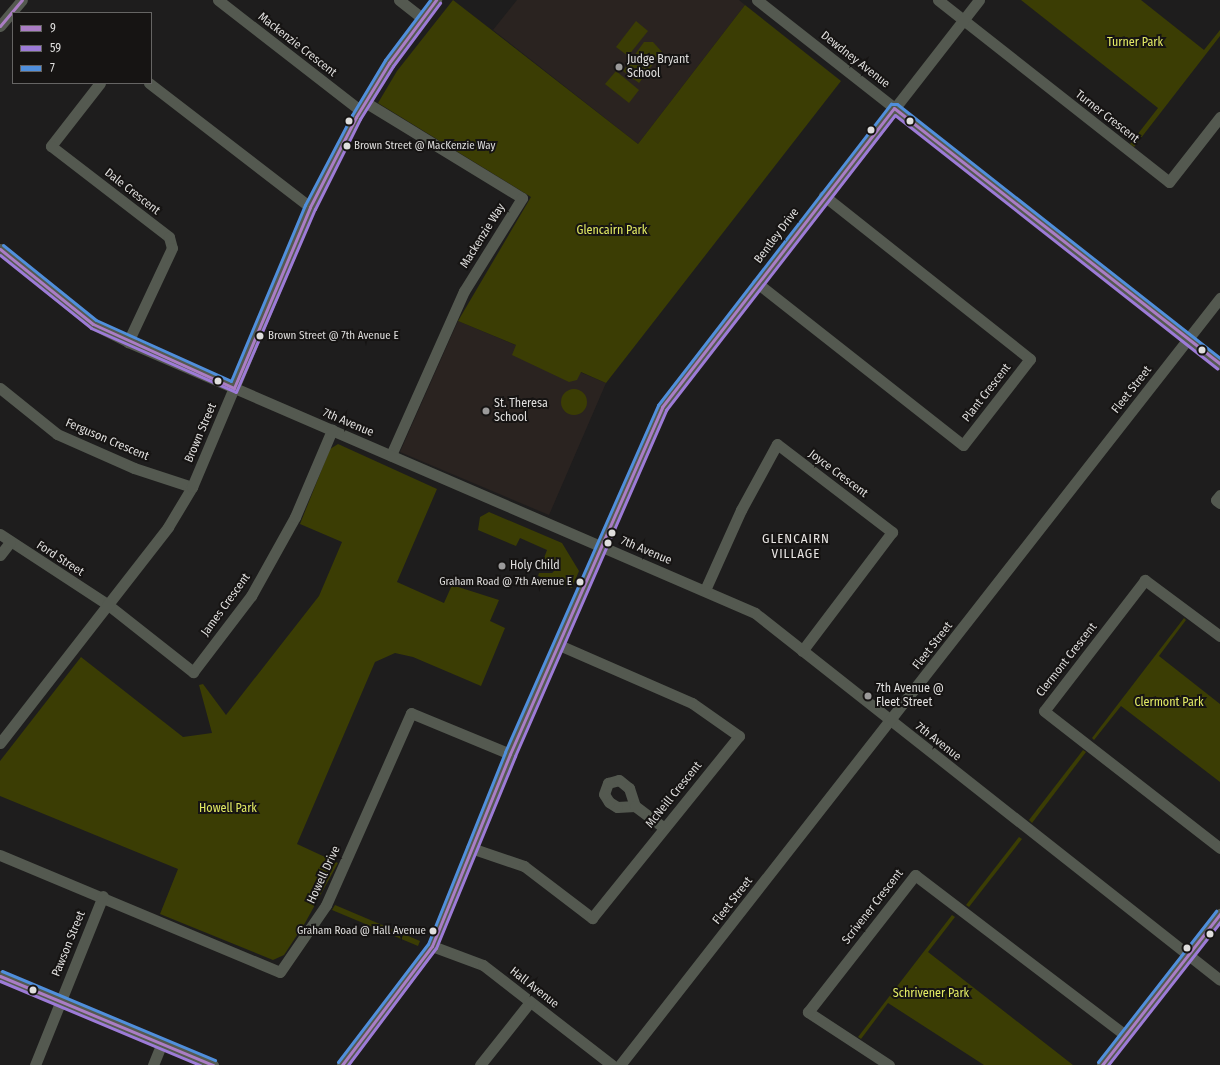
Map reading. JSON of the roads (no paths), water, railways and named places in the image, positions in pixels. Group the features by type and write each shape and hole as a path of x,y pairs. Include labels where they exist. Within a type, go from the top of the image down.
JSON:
{"street":[{"path":"0,26 22,0"},
{"name":"Mackenzie Crescent","path":"218,0 363,106"},
{"path":"399,0 422,18"},
{"name":"Brown Street","path":"0,743 168,526 192,487 310,207 363,106 422,18 436,0"},
{"name":"Dewdney Avenue","path":"757,0 1220,364"},
{"path":"938,0 964,20"},
{"name":"Bentley Drive","path":"342,1065 432,946 510,754 559,646 600,545 662,407 824,196 979,0"},
{"name":"Turner Crescent","path":"964,20 1169,182 1220,117"},
{"name":"Dale Crescent","path":"99,84 51,146 169,237 172,248 128,342"},
{"path":"150,84 310,207"},
{"name":"Mackenzie Way","path":"363,106 522,198 464,291 391,455"},
{"name":"Plant Crescent","path":"757,283 963,445 1030,359 824,196"},
{"name":"7th Avenue","path":"0,249 93,324 128,342 705,590 754,614 1220,980"},
{"name":"Fleet Street","path":"620,1065 891,721 1220,298"},
{"name":"Ferguson Crescent","path":"0,388 57,434 134,468 192,487"},
{"name":"James Crescent","path":"108,604 193,672 251,596 295,517 332,430"},
{"name":"Joyce Crescent","path":"705,590 740,510 778,444 892,532 802,651"},
{"path":"1220,495 1216,500 1220,503"},
{"name":"Ford Street","path":"0,534 10,542 108,604"},
{"path":"0,555 10,542"},
{"name":"Clermont Crescent","path":"1220,636 1145,580 1044,711 1220,848"},
{"name":"McNeill Crescent","path":"471,848 524,866 592,918 739,736 692,703 559,646"},
{"name":"Howell Drive","path":"0,854 280,972 326,905 411,712 510,754"},
{"path":"636,806 664,828"},
{"name":"Scrivener Crescent","path":"889,1065 808,1012 915,875 1125,1035"},
{"name":"Pawson Street","path":"35,1065 102,896"},
{"path":"1102,1065 1220,914"},
{"name":"Hall Avenue","path":"432,946 483,965 612,1065"},
{"path":"0,976 161,1045 213,1065"},
{"path":"480,1065 530,1002"},
{"path":"153,1065 161,1045"}],"place":[{"name":"Judge Bryant School","path":"619,67"},
{"name":"Brown Street @ MacKenzie Way","path":"347,146"},
{"name":"Brown Street @ 7th Avenue E","path":"260,336"},
{"name":"St. Theresa School","path":"486,411"},
{"name":"Holy Child","path":"502,566"},
{"name":"Graham Road @ 7th Avenue E","path":"580,582"},
{"name":"7th Avenue @ Fleet Street","path":"868,696"},
{"name":"Graham Road @ Hall Avenue","path":"433,931"}],"district":[{"name":"GLENCAIRN VILLAGE","path":"796,548"}],"park label":[{"name":"Turner Park","path":"1135,43"},
{"name":"Glencairn Park","path":"612,231"},
{"name":"Clermont Park","path":"1169,703"},
{"name":"Howell Park","path":"228,809"},
{"name":"Schrivener Park","path":"931,994"}]}
